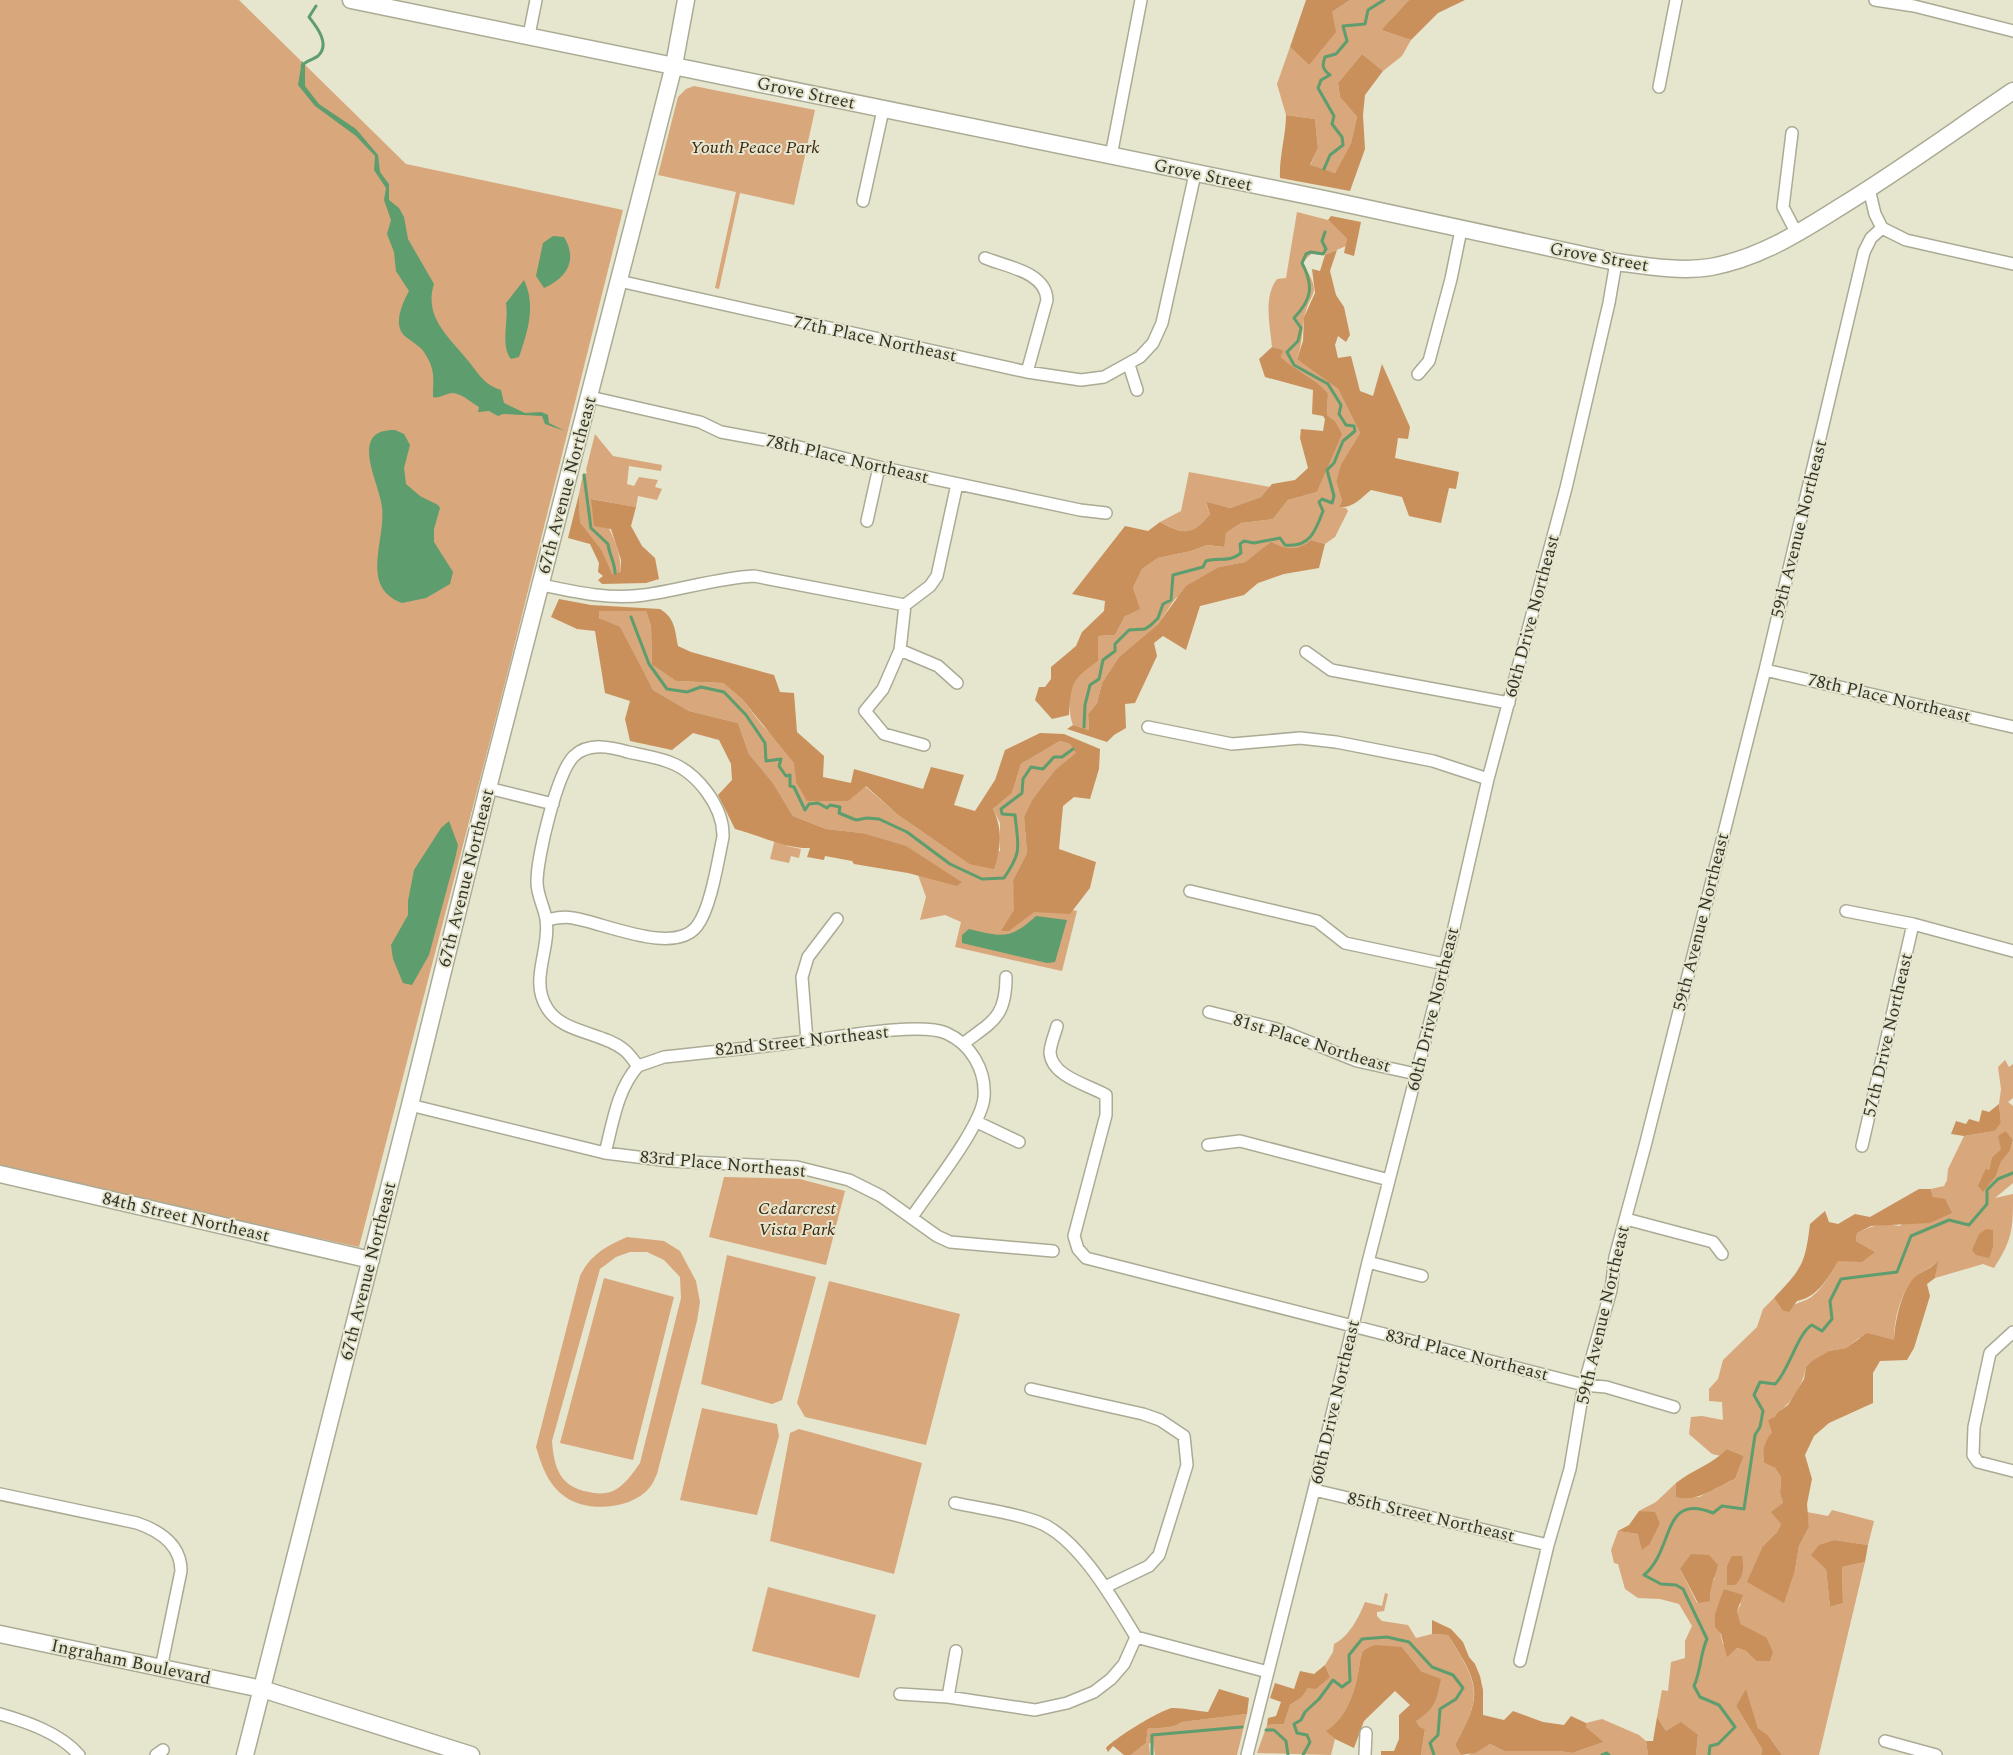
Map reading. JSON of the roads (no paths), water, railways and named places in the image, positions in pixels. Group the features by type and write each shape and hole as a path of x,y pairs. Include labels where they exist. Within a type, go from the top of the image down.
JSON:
{"main road":[{"name":"Grove Street","path":"351,0 395,4 529,35 883,110 1616,262 1658,267 1709,267 1751,258 1797,234 1869,189 2013,91"},
{"name":"67th Avenue Northeast","path":"245,1755 410,1106 488,788 674,65 686,0"},
{"name":"84th Street Northeast","path":"0,1174 371,1260"},
{"name":"Ingraham Boulevard","path":"0,1634 262,1690 471,1755"}],"street":[{"path":"529,35 536,0"},
{"path":"1111,156 1141,0"},
{"path":"1659,87 1676,0"},
{"path":"1875,0 1914,6 2013,31"},
{"path":"863,201 883,110"},
{"path":"1792,132 1783,207 1797,234"},
{"name":"77th Place Northeast","path":"619,281 1027,372 1081,380 1104,377 1129,365 1153,343 1162,323 1195,174"},
{"path":"1869,189 1875,214 1882,228 1906,240 2013,264"},
{"name":"59th Avenue Northeast","path":"1520,1661 1548,1545 1570,1469 1584,1385 1611,1290 1616,1257 1765,670 1864,252 1872,238 1882,228"},
{"path":"1418,374 1429,361 1451,279 1461,230"},
{"path":"985,258 1032,276 1042,282 1047,290 1047,300 1027,372"},
{"name":"60th Drive Northeast","path":"1247,1755 1314,1490 1368,1262 1444,964 1488,779 1566,488 1610,303 1616,262"},
{"path":"1129,365 1137,390"},
{"name":"78th Place Northeast","path":"590,397 700,422 721,432 787,444 879,468 1080,510 1106,513"},
{"path":"866,521 879,468"},
{"path":"924,745 884,734 865,711 883,690 900,650 905,605 930,586 937,576 956,484"},
{"path":"541,584 612,596 644,595 731,577 754,576 905,605"},
{"path":"900,650 938,666 957,683"},
{"path":"1306,652 1331,670 1509,703"},
{"name":"78th Place Northeast","path":"1765,670 2013,727"},
{"path":"1148,727 1232,744 1300,738 1336,742 1433,761 1488,779"},
{"path":"546,920 573,918 659,939 680,937 689,932 697,926 706,909 723,838 724,826 716,804 689,774 669,762 606,746 584,750 574,756 562,775 553,804 537,882 546,920 540,992 548,1011 564,1023 603,1038 623,1049 638,1066 627,1079 620,1093 605,1153"},
{"path":"488,788 553,804"},
{"path":"1190,891 1317,921 1345,943 1444,964"},
{"path":"1846,911 1913,924 2013,951"},
{"path":"807,1041 802,977 808,957 837,920"},
{"name":"57th Drive Northeast","path":"1862,1146 1913,924"},
{"path":"912,1217 977,1122 984,1098 983,1078 978,1063 964,1043 995,1019 1006,999 1006,977"},
{"name":"81st Place Northeast","path":"1209,1012 1277,1029 1357,1061 1416,1074"},
{"name":"83rd Place Northeast","path":"1057,1026 1050,1053 1055,1066 1064,1074 1106,1095 1106,1115 1074,1236 1078,1249 1086,1258 1584,1385 1606,1387 1674,1407"},
{"name":"82nd Street Northeast","path":"638,1066 664,1057 926,1028 946,1032 964,1043"},
{"name":"83rd Place Northeast","path":"410,1106 605,1153 670,1161 797,1167 849,1180 881,1196 937,1236 950,1242 1053,1251"},
{"path":"977,1122 1019,1142"},
{"path":"1208,1146 1240,1141 1389,1180"},
{"path":"1626,1219 1713,1242 1722,1254"},
{"path":"1368,1262 1422,1276"},
{"path":"2013,1332 1990,1353 1974,1427 1973,1455 1978,1462 2013,1471"},
{"path":"1031,1389 1142,1414 1160,1420 1184,1436 1187,1465 1160,1555 1149,1566 1105,1586"},
{"name":"85th Street Northeast","path":"1314,1490 1548,1545"},
{"path":"0,1494 151,1527 176,1548 181,1560 181,1571 161,1668"},
{"path":"955,1503 1038,1522 1061,1535 1105,1586 1136,1637 1268,1672"},
{"path":"900,1694 948,1697 1035,1710 1067,1704 1094,1692 1111,1679 1124,1664 1136,1637"},
{"path":"948,1697 956,1651"},
{"path":"0,1714 29,1723 74,1749 79,1755"},
{"path":"1365,1755 1366,1733"},
{"path":"1885,1741 1936,1755"}],"waterway":[{"path":"1324,169 1330,155 1343,145 1342,137 1332,124 1334,116 1318,88 1321,80 1330,75 1325,71 1323,62 1325,57 1336,54 1347,41 1343,26 1365,24 1368,10 1384,0"},
{"path":"302,66 305,62 318,56 322,51 323,41 321,35 309,17 316,6"},
{"path":"1084,727 1085,705 1090,685 1099,679 1103,660 1115,651 1115,644 1129,630 1145,629 1158,618 1163,604 1171,600 1173,575 1203,567 1206,561 1228,559 1237,556 1241,553 1240,544 1244,541 1254,543 1280,538 1285,545 1300,544 1311,536 1318,525 1323,511 1319,502 1322,499 1332,503 1334,496 1327,470 1334,463 1343,441 1355,431 1354,426 1346,425 1339,414 1341,405 1328,384 1294,365 1287,352 1298,341 1301,328 1294,318 1305,305 1308,298 1308,279 1302,263 1306,254 1311,252 1323,254 1326,249 1322,241 1325,232"},
{"path":"584,475 591,528 608,544 615,573"},
{"path":"631,617 649,664 667,689 687,692 701,687 724,692 746,715 765,743 766,761 781,759 779,766 786,776 790,775 790,786 794,787 805,810 809,804 818,803 827,808 830,805 840,807 839,813 856,820 867,818 879,819 907,832 950,864 982,879 1004,878 1017,854 1018,842 1015,815 1002,814 1001,809 1022,793 1023,779 1031,767 1043,769 1054,757 1062,757 1073,749"},
{"path":"1709,1755 1710,1746 1718,1744 1735,1727 1719,1705 1700,1697 1694,1686 1707,1639 1683,1589 1676,1585 1661,1584 1644,1575 1654,1564 1676,1517 1685,1510 1696,1509 1713,1513 1722,1506 1744,1509 1755,1435 1760,1427 1763,1411 1754,1395 1760,1382 1775,1384 1780,1379 1807,1329 1812,1325 1822,1331 1832,1319 1830,1301 1841,1279 1897,1272 1911,1236 1949,1220 1969,1225 1987,1204 1987,1190 1998,1179 2013,1173"},
{"path":"1303,1755 1310,1742 1307,1735 1297,1733 1294,1724 1301,1720 1305,1712 1319,1699 1333,1680 1342,1687 1350,1681 1349,1655 1362,1639 1387,1637 1409,1642 1432,1667 1453,1675 1463,1688 1456,1699 1440,1709 1438,1735 1430,1743 1434,1755"},
{"path":"1152,1755 1152,1735 1242,1727"},
{"path":"1266,1730 1274,1730 1286,1741 1288,1755"},
{"path":"1602,1755 1607,1753 1609,1755"}],"park label":[{"name":"Youth Peace Park","path":"755,147"},
{"name":"Cedarcrest Vista Park","path":"797,1218"}]}
